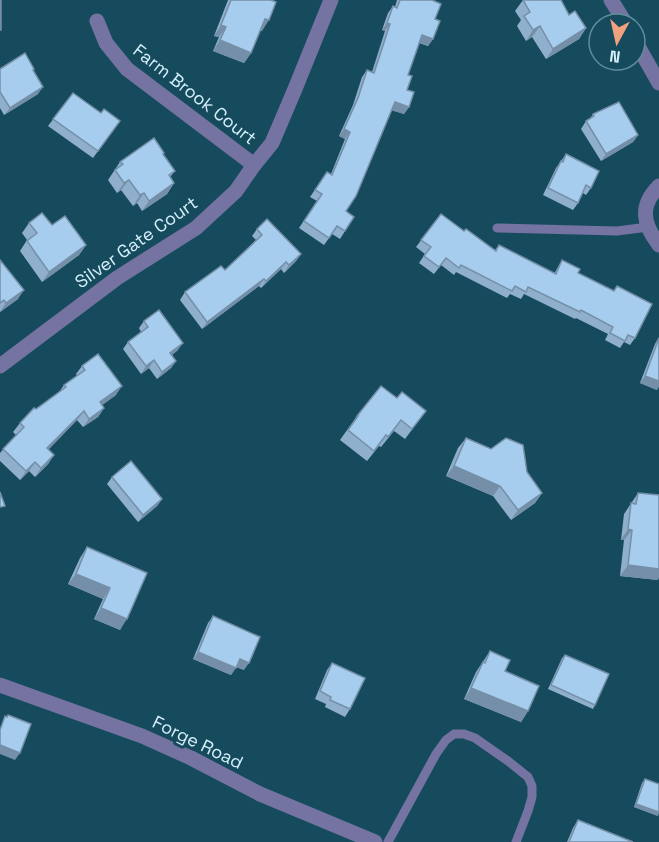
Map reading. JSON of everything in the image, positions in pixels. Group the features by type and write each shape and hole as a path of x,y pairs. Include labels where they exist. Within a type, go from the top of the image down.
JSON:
{"street":[{"name":"Silver Gate Court","path":"0,366 117,278 196,228 236,192 272,143 331,0"},
{"name":"Farm Brook Court","path":"97,21 106,43 127,69 254,165"},
{"path":"647,62 659,83"},
{"path":"659,186 646,203 648,227 659,245"},
{"name":"Forge Road","path":"0,685 142,736 191,758 260,794 375,842"}],"lane":[{"path":"497,228 617,231 648,227"},
{"path":"388,842 430,764 446,740 454,734 464,734 475,738 528,777 532,786 532,797 516,842"}],"building":[{"path":"1,0 1,30 0,30"},
{"path":"231,0 276,2 269,20 265,19 251,53 220,40 226,27 221,25"},
{"path":"400,0 432,0 441,4 435,19 440,21 433,39 422,35 408,75 412,76 407,90 414,92 409,107 395,102 356,196 346,211 354,217 345,231 337,226 329,238 304,221 322,194 315,190 327,172 332,175 350,132 344,129 367,70 374,73 390,24 387,23 393,6 397,8"},
{"path":"523,0 561,0 569,15 575,11 586,28 553,49 540,26 533,30 524,16 530,12"},
{"path":"25,53 43,87 10,108 0,92 0,69"},
{"path":"73,93 101,113 104,109 120,121 98,151 53,119"},
{"path":"619,102 638,135 606,154 586,121 594,116 593,114"},
{"path":"154,138 175,171 169,175 174,183 149,201 144,193 140,195 129,180 124,183 115,170 123,164 120,162"},
{"path":"566,154 599,171 591,188 586,185 578,203 548,188"},
{"path":"42,213 52,225 65,216 86,245 49,272 27,241 37,233 29,223"},
{"path":"441,214 496,251 499,245 556,274 562,260 580,269 578,273 614,291 617,286 652,304 635,338 628,335 625,341 610,333 613,327 528,287 526,292 515,286 512,291 461,265 459,268 446,258 439,267 424,256 431,247 421,240"},
{"path":"267,219 301,254 289,265 286,262 266,281 264,279 207,322 185,292 221,266 225,270 262,235 257,229"},
{"path":"0,260 24,290 6,303 4,300 0,303"},
{"path":"159,310 183,343 170,353 176,361 162,372 154,360 146,366 128,342 148,327 144,321"},
{"path":"659,338 659,381 645,376"},
{"path":"98,354 122,386 100,402 104,408 89,419 84,411 47,448 54,455 41,468 35,462 26,471 3,449 24,427 20,423 34,408 36,409 66,387 64,385 85,370 82,366"},
{"path":"381,386 397,398 402,392 426,411 412,429 401,420 374,451 348,430"},
{"path":"466,438 491,449 506,438 523,445 527,472 542,493 518,510 500,486 454,466"},
{"path":"131,461 162,499 143,515 112,477"},
{"path":"0,492 5,506 0,507"},
{"path":"638,493 659,495 659,569 628,565 632,530 628,529 631,503 636,504"},
{"path":"87,547 147,573 127,619 101,608 110,588 76,574"},
{"path":"213,616 260,637 249,663 240,659 236,668 198,652"},
{"path":"490,651 510,660 505,671 539,686 528,711 471,688"},
{"path":"565,655 609,674 595,705 551,685"},
{"path":"332,663 365,678 350,709 330,700 331,697 320,691"},
{"path":"8,715 31,724 20,753 0,745 0,730 5,716"},
{"path":"645,779 659,784 659,812 636,804"},
{"path":"578,820 633,842 569,842"}]}
